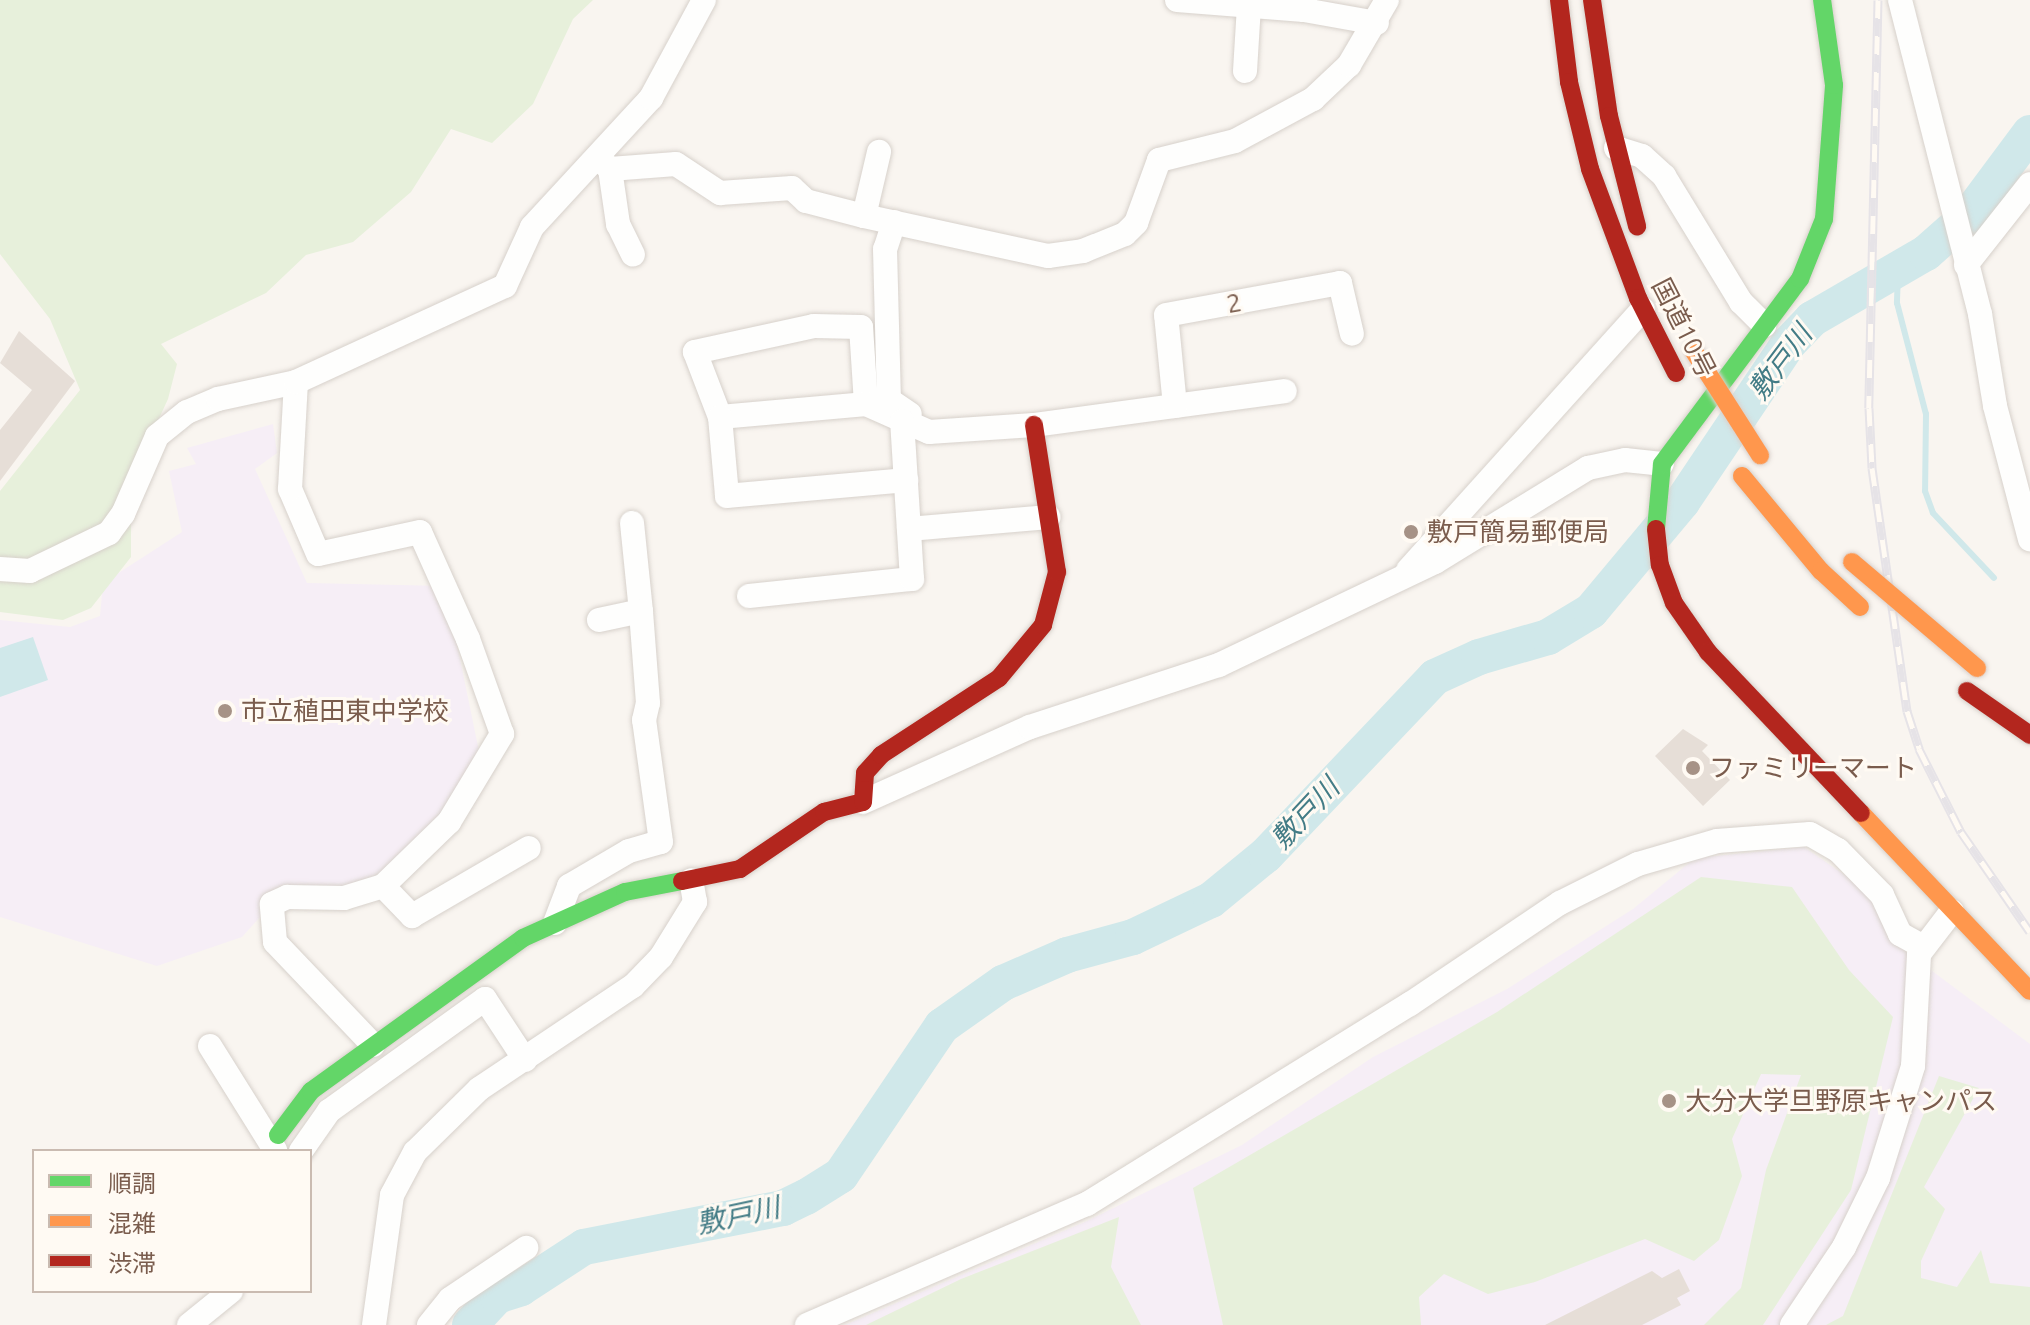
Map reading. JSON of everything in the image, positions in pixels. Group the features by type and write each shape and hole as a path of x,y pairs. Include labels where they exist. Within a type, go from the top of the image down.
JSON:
{"main road":[{"name":"国道10号","path":"1559,0 1569,82 1590,169 1643,309 1676,373 1715,436"},
{"name":"国道10号","path":"1592,0 1616,148 1646,249"},
{"path":"1822,0 1834,85 1830,196 1812,257 1662,464 1654,512 1656,549 1674,603 1708,652 2030,991"},
{"name":"国道10号","path":"1689,343 1774,476"},
{"path":"276,1145 311,1091 523,938 625,892 740,869 824,812 863,802 865,773 881,755 999,678 1043,625 1057,572 1034,425"},
{"path":"1729,457 1821,571 1866,611"},
{"path":"1835,545 1998,683"},
{"path":"1947,677 2030,735"}],"street":[{"path":"0,569 30,571 109,533 123,514 157,436 187,412 218,399 296,382 505,286 532,227 604,163 651,98 704,0"},
{"path":"1177,0 1249,6 1305,5 1377,23"},
{"path":"604,163 676,164 720,193 792,188 806,201 1048,256 1083,251 1125,234 1136,223 1159,160 1235,141 1313,99 1349,65 1377,23 1387,0"},
{"path":"1900,0 2030,539"},
{"path":"1245,71 1249,6"},
{"path":"1616,148 1642,156 1664,176 1741,302 1764,325"},
{"path":"864,216 879,152"},
{"path":"604,163 618,224 633,255"},
{"path":"1964,258 2030,184"},
{"path":"749,596 912,579 906,480 910,413 889,400 885,249 894,222"},
{"name":"2","path":"1175,406 1166,315 1340,283 1352,334"},
{"path":"1396,584 1643,309"},
{"path":"866,404 861,327 814,326 695,352 720,417 727,496 906,480"},
{"path":"296,382 290,489 318,554 420,532 468,639 502,734 449,822 383,886 344,898 287,897 272,904 270,921 275,942 373,1045"},
{"path":"720,417 866,404 929,432 1034,425 1285,391"},
{"path":"863,802 1030,727 1200,673 1396,584 1588,468 1625,460 1662,464"},
{"path":"909,529 1048,517"},
{"path":"555,923 569,886 629,851 661,842 644,720 648,703 632,523"},
{"path":"599,620 641,611"},
{"path":"807,1325 1087,1204 1410,1004 1560,903 1638,864 1717,841 1810,834 1838,850 1882,895 1900,934 1923,947"},
{"path":"383,886 412,916 529,848"},
{"path":"374,1325 392,1195 415,1152 479,1089 633,986 661,957 695,902 691,880"},
{"path":"1792,1325 1844,1247 1888,1152 1913,1066 1916,970 1923,947 1952,911"},
{"path":"302,1149 329,1111 485,999 525,1060"},
{"path":"210,1046 276,1145"},
{"path":"429,1325 450,1299 526,1248"},
{"path":"189,1325 229,1293"}],"shaded area":[{"path":"273,424 277,453 255,469 307,583 445,586 482,766 392,878 272,904 242,937 157,966 0,917 0,620 70,627 100,616 103,583 182,532 169,471 196,464 187,448"},
{"name":"大分大学旦野原キャンパス","path":"1804,847 1865,889 1904,950 2030,1044 2030,1325 845,1325 1087,1221 1242,1145 1373,1057 1507,989 1633,909 1695,858"}],"green space":[{"path":"0,0 593,0 573,19 533,104 492,143 451,129 411,192 353,242 306,255 266,293 161,344 177,364 168,399 131,479 131,557 91,608 63,620 0,612 0,491 80,390 50,319 0,254"},
{"path":"1701,877 1792,887 1849,970 1893,1017 1851,1190 1763,1325 1704,1325 1741,1288 1766,1170 1801,1075 1761,1074 1732,1139 1742,1176 1719,1240 1694,1261 1645,1239 1535,1282 1488,1294 1444,1274 1419,1297 1421,1325 1223,1325 1193,1188 1497,1012"},
{"path":"1939,1076 1979,1088 1924,1187 1945,1209 1921,1261 1921,1278 1957,1287 1981,1250 1990,1283 2030,1287 2030,1325 1826,1325 1843,1316"},
{"path":"1119,1217 1111,1267 1141,1325 866,1325 961,1279"}],"water":[{"path":"33,637 48,680 0,697 0,648"}],"building":[{"path":"19,331 75,381 0,481 0,430 32,390 0,363"},
{"name":"ファミリーマート","path":"1683,729 1708,745 1702,751 1730,780 1703,806 1655,756"},
{"path":"1679,1269 1690,1291 1677,1298 1681,1305 1642,1325 1545,1325 1652,1271 1662,1278"}],"waterway":[{"name":"敷戸川","path":"470,1325 497,1296 521,1288 584,1247 783,1208 841,1175 942,1026 1003,983 1067,955 1133,937 1211,900 1266,855 1435,677 1479,657 1548,637 1591,611 1682,502 1788,344 1812,319 1926,253 1969,215 2030,133"},
{"path":"1898,272 1897,303 1926,414 1925,491 1933,513 1994,578"}],"railway":[{"path":"1878,0 1869,408 1872,468 1907,711 1919,749 1961,832 2030,932"}],"traffic: fast":[{"path":"1656,529 1662,464 1800,279 1824,219 1834,85 1822,0"},
{"path":"278,1135 311,1091 523,938 625,892 682,881"}],"traffic: slow":[{"path":"1693,350 1760,455"},
{"path":"1742,476 1821,571 1860,607"},
{"path":"1852,562 1977,668"},
{"path":"1861,813 2030,991"}],"traffic: jam":[{"path":"1559,0 1569,82 1590,169 1638,298 1676,373"},
{"path":"1592,0 1609,116 1637,226"},
{"path":"682,881 740,869 824,812 863,802 865,773 881,755 999,678 1043,625 1057,572 1034,425"},
{"path":"1656,529 1660,565 1674,603 1708,652 1861,813"},
{"path":"1967,691 2030,735"}],"place":[{"name":"敷戸簡易郵便局","path":"1411,532"},
{"name":"市立稙田東中学校","path":"225,711"},
{"name":"ファミリーマート","path":"1693,768"},
{"name":"大分大学旦野原キャンパス","path":"1669,1101"}]}
